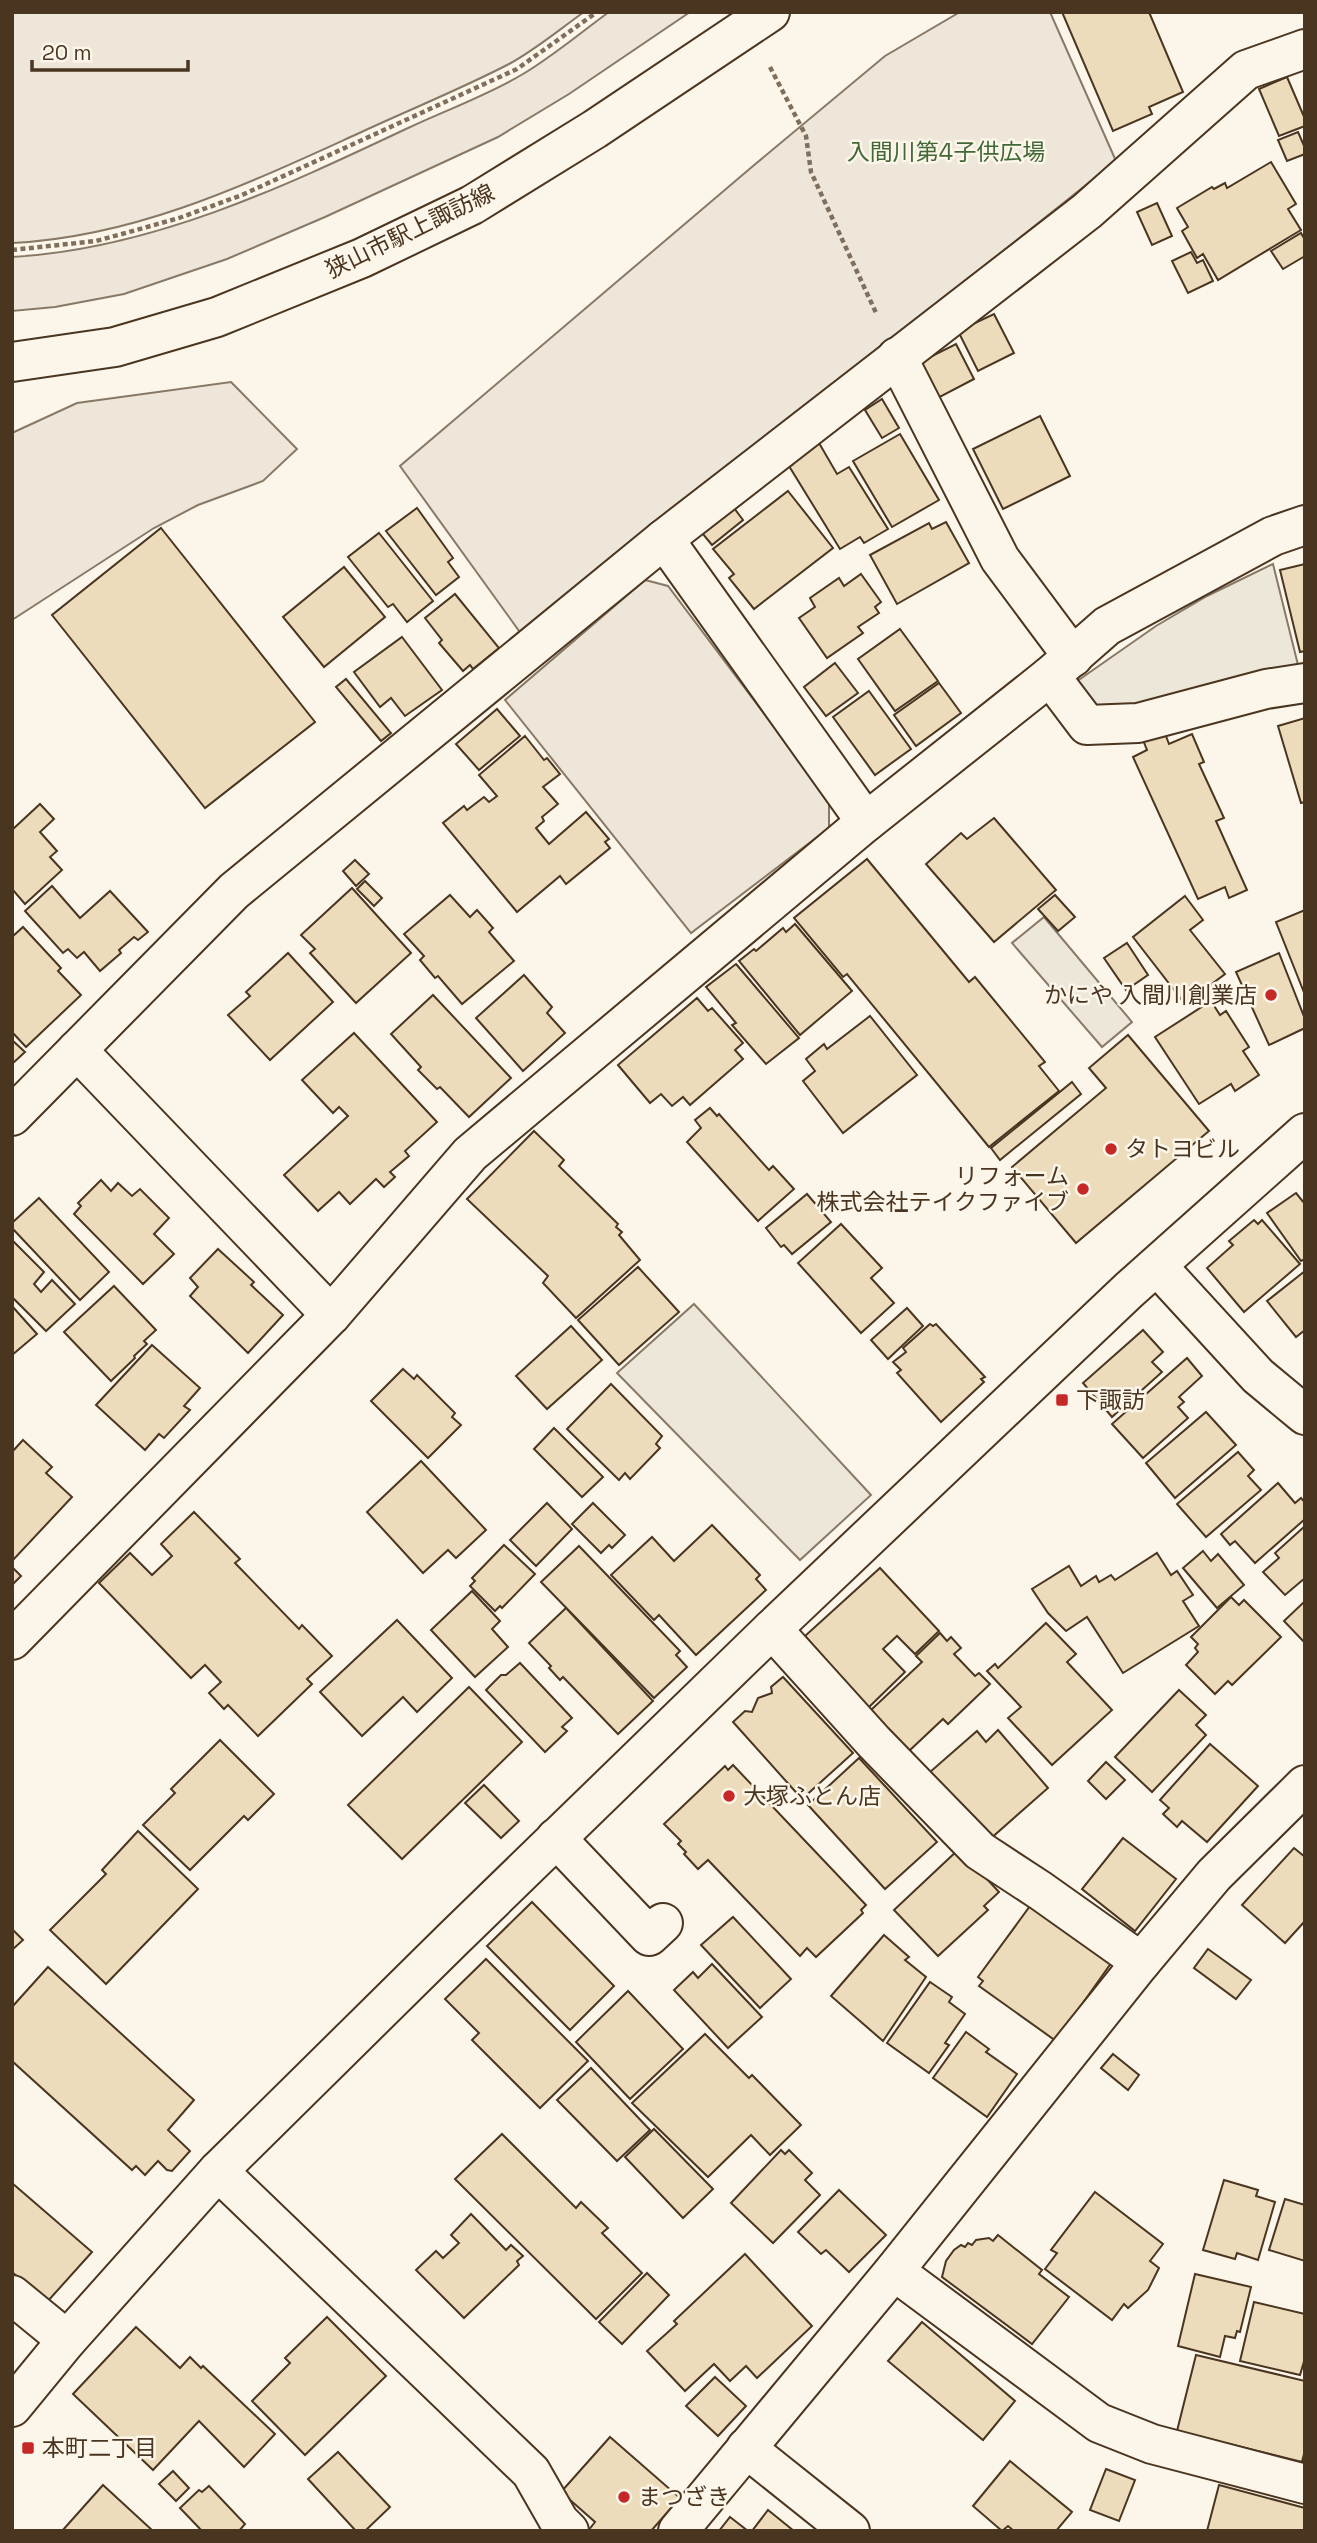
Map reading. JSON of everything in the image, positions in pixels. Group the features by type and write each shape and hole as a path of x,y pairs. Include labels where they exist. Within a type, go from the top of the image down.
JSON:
{"street":[{"name":"狭山市駅上諏訪線","path":"12,362 115,347 204,321 362,258 472,205 595,129 759,19"},
{"path":"12,1116 234,891 664,539 1087,211 1246,70 1305,49"},
{"path":"897,357 1000,559 1061,666 1087,725 1138,723 1266,689 1305,683"},
{"path":"12,1640 331,1315 470,1154 866,822 1107,626 1272,536 1305,525"},
{"path":"664,539 866,822"},
{"path":"77,1050 331,1315"},
{"path":"12,2407 67,2340 218,2171 772,1629 1129,1290 1305,1133"},
{"path":"1157,1266 1258,1376 1305,1415"},
{"path":"772,1629 874,1742 980,1851 1141,1962"},
{"path":"678,2531 894,2271 1214,1875 1305,1785"},
{"path":"556,1838 649,1936 663,1923"},
{"path":"218,2171 531,2472 559,2521 569,2531"},
{"path":"894,2271 1100,2423 1152,2444 1305,2484"},
{"path":"12,2295 67,2340"},
{"path":"746,2448 850,2531"}],"path":[{"path":"12,250 96,241 179,218 242,195 517,69 597,12"},
{"path":"759,19 806,136 811,172 897,357"}],"green space":[{"path":"12,12 584,12 528,52 490,74 231,190 102,231 58,239 12,243"},
{"path":"609,12 690,12 569,94 498,137 325,217 227,259 124,294 55,307 12,311 12,257 64,252 115,242 216,212 265,193 509,82 545,60"},
{"name":"入間川第4子供広場","path":"960,12 1050,12 1116,161 522,635 400,466 885,56"},
{"path":"231,382 297,449 263,481 198,505 154,528 12,620 12,433 77,403"},
{"path":"645,580 668,586 829,800 829,828 691,933 505,700"}],"shaded area":[{"path":"1273,564 1300,673 1142,708 1092,711 1073,684 1156,626 1207,596"},
{"path":"1044,917 1132,1022 1102,1047 1012,943"},
{"path":"694,1304 871,1495 800,1560 617,1373"}],"building":[{"path":"1062,12 1149,12 1183,92 1149,107 1152,114 1113,131"},
{"path":"1287,77 1305,119 1305,126 1279,136 1259,89"},
{"path":"1298,132 1305,154 1287,161 1278,140"},
{"path":"1271,162 1296,204 1288,209 1301,230 1218,280 1203,254 1197,258 1182,231 1188,227 1177,208 1212,187 1214,189 1225,183 1227,188"},
{"path":"1157,203 1172,236 1152,245 1137,212"},
{"path":"1301,233 1305,240 1305,256 1283,269 1271,251"},
{"path":"1191,252 1197,263 1203,260 1213,281 1188,293 1172,261"},
{"path":"994,314 1014,353 978,371 958,331"},
{"path":"956,344 974,379 934,400 916,364"},
{"path":"882,399 899,428 882,438 865,410"},
{"path":"1040,416 1070,476 1003,509 973,449"},
{"path":"900,434 939,500 892,527 853,461"},
{"path":"819,443 837,474 849,467 888,529 864,543 860,537 840,549 789,466 792,465 789,461"},
{"path":"788,491 833,548 754,609 729,578 734,574 713,549"},
{"path":"417,508 453,558 448,562 459,577 436,595 386,531"},
{"path":"734,508 743,520 712,545 702,533"},
{"path":"946,522 969,563 897,604 870,555 929,523 932,529"},
{"path":"161,528 315,722 205,808 52,615"},
{"path":"379,533 433,601 407,622 393,604 388,607 348,557"},
{"path":"1305,564 1305,651 1300,652 1280,570"},
{"path":"344,567 385,617 324,667 283,617"},
{"path":"861,574 881,602 875,607 879,613 858,627 863,633 827,658 799,618 815,607 810,598 839,578 844,586"},
{"path":"455,594 499,648 473,669 470,665 463,671 439,643 442,640 425,618"},
{"path":"900,629 938,681 895,711 858,659"},
{"path":"402,637 442,690 405,716 391,698 380,707 354,672"},
{"path":"835,663 858,693 826,716 804,687"},
{"path":"346,679 391,733 381,741 336,687"},
{"path":"939,683 961,713 916,746 894,715"},
{"path":"869,691 911,749 875,775 833,717"},
{"path":"497,709 520,736 479,770 456,744"},
{"path":"1305,718 1305,802 1301,803 1278,726"},
{"path":"1164,731 1169,744 1192,734 1204,762 1199,764 1224,818 1216,821 1247,890 1229,898 1225,887 1198,899 1133,757 1147,750 1143,740"},
{"path":"525,736 544,760 547,758 560,774 543,787 558,804 542,817 544,821 536,828 549,844 586,812 609,839 605,842 610,848 566,884 560,876 517,912 443,823 464,806 467,810 484,797 489,802 497,796 479,775"},
{"path":"40,804 54,819 40,832 57,851 50,857 62,870 25,904 12,889 12,830"},
{"path":"994,818 1056,890 994,942 926,864 961,833 967,839"},
{"path":"867,859 969,982 975,977 1045,1062 1039,1066 1059,1091 989,1147 847,974 843,977 794,918"},
{"path":"355,860 369,874 356,886 343,871"},
{"path":"365,881 382,898 374,906 357,889"},
{"path":"52,886 80,918 110,891 148,932 138,940 134,937 119,950 121,953 100,971 84,952 77,958 68,949 63,953 25,911"},
{"path":"352,888 411,953 356,1003 310,953 315,949 301,935"},
{"path":"450,895 470,917 477,910 493,928 489,932 514,961 462,1004 420,960 424,956 404,934"},
{"path":"1055,895 1075,917 1058,931 1038,909"},
{"path":"1185,896 1203,920 1190,930 1225,974 1185,1004 1133,937"},
{"path":"1305,910 1305,995 1276,922"},
{"path":"795,924 852,991 800,1035 739,961 754,949 756,951 783,928 786,932"},
{"path":"23,927 61,968 58,971 81,995 26,1047 12,1032 12,937"},
{"path":"1127,943 1148,975 1126,990 1104,958"},
{"path":"288,953 333,1002 270,1060 228,1015 250,996 246,992"},
{"name":"かにや 入間川創業店","path":"1279,953 1305,1019 1305,1028 1269,1045 1236,972"},
{"path":"736,964 799,1038 766,1064 732,1025 736,1023 706,987"},
{"path":"524,975 552,1007 547,1013 565,1033 523,1071 476,1018"},
{"path":"433,995 511,1078 469,1117 440,1087 437,1089 418,1070 421,1067 391,1034"},
{"path":"697,998 708,1011 712,1008 743,1043 735,1050 743,1059 690,1105 683,1097 672,1106 661,1094 650,1103 618,1065"},
{"path":"1211,1001 1220,1015 1226,1011 1249,1047 1243,1051 1259,1075 1235,1091 1231,1084 1199,1104 1155,1037"},
{"path":"870,1016 917,1075 843,1133 803,1081 815,1071 806,1059 824,1044 827,1049"},
{"path":"354,1033 437,1122 405,1151 409,1156 390,1172 395,1177 384,1187 376,1179 350,1204 339,1192 318,1211 284,1175 348,1116 339,1107 333,1113 302,1080"},
{"name":"タトヨビル","path":"1128,1035 1209,1131 1076,1243 1012,1167 1106,1088 1089,1068"},
{"path":"12,1040 25,1052 12,1064"},
{"path":"1072,1082 1081,1094 1000,1160 991,1148"},
{"path":"710,1108 717,1116 719,1114 769,1170 773,1166 794,1189 758,1221 687,1142 701,1128 695,1120"},
{"path":"534,1131 564,1160 559,1166 618,1224 616,1227 622,1232 619,1235 640,1260 576,1318 543,1283 548,1276 467,1199"},
{"path":"101,1180 111,1191 118,1183 132,1196 140,1189 169,1218 154,1234 174,1254 143,1284 74,1214 81,1206 78,1203"},
{"path":"1296,1193 1305,1204 1305,1259 1301,1261 1267,1213"},
{"path":"807,1194 831,1222 792,1254 784,1245 781,1247 766,1228"},
{"path":"39,1198 109,1272 80,1300 12,1228 12,1223"},
{"path":"1254,1220 1258,1224 1262,1220 1300,1264 1244,1312 1207,1268 1233,1245 1229,1241"},
{"path":"841,1224 882,1268 871,1278 894,1303 861,1333 798,1263"},
{"path":"12,1240 44,1272 34,1284 41,1292 52,1280 75,1304 46,1331 12,1297"},
{"path":"218,1249 254,1282 251,1285 283,1315 248,1353 190,1296 198,1287 190,1278"},
{"path":"638,1267 679,1312 619,1365 578,1320"},
{"path":"1305,1271 1305,1330 1296,1337 1267,1301"},
{"path":"114,1286 156,1330 144,1341 147,1344 135,1358 111,1381 64,1332"},
{"path":"12,1306 37,1334 12,1355"},
{"path":"907,1308 923,1326 888,1359 871,1340"},
{"path":"930,1324 936,1324 985,1377 981,1379 984,1382 941,1422 897,1373 901,1370 893,1362 906,1352 903,1348"},
{"path":"571,1326 602,1360 547,1409 516,1376"},
{"path":"1143,1330 1163,1352 1152,1362 1162,1372 1112,1417 1083,1383"},
{"path":"152,1345 200,1388 184,1406 190,1410 164,1438 159,1434 145,1450 96,1405"},
{"path":"1187,1358 1202,1376 1179,1397 1184,1402 1178,1407 1188,1418 1143,1458 1112,1424"},
{"path":"403,1369 414,1379 417,1375 455,1413 452,1417 461,1425 428,1458 371,1401"},
{"path":"611,1384 662,1436 656,1444 660,1448 630,1479 625,1473 619,1480 567,1429"},
{"path":"1206,1412 1236,1445 1175,1498 1146,1463"},
{"path":"554,1428 603,1477 582,1497 534,1449"},
{"path":"23,1440 52,1467 46,1473 72,1497 13,1560 12,1452"},
{"path":"1238,1452 1254,1470 1248,1476 1261,1490 1206,1537 1177,1504"},
{"path":"421,1461 486,1530 456,1558 448,1550 423,1573 367,1512"},
{"path":"1278,1483 1295,1503 1301,1498 1305,1503 1305,1519 1255,1563 1235,1541 1230,1545 1221,1534"},
{"path":"547,1503 572,1529 536,1566 510,1540"},
{"path":"593,1503 625,1535 612,1548 609,1545 601,1553 572,1524"},
{"path":"194,1512 240,1559 235,1563 299,1629 302,1625 332,1656 307,1679 312,1684 258,1736 228,1705 224,1709 209,1693 221,1682 205,1665 191,1678 99,1583 130,1553 152,1575 172,1556 161,1544"},
{"path":"712,1525 760,1575 756,1579 766,1590 696,1655 659,1615 654,1620 611,1575 652,1537 674,1561"},
{"path":"1305,1526 1305,1578 1285,1595 1263,1572 1279,1558 1275,1553"},
{"path":"504,1545 535,1574 502,1608 500,1606 495,1611 470,1586 475,1581 472,1578"},
{"path":"579,1546 680,1651 676,1655 687,1667 654,1698 541,1582"},
{"path":"1203,1551 1211,1561 1218,1554 1244,1585 1217,1608 1183,1568"},
{"path":"1157,1553 1171,1575 1177,1571 1193,1595 1183,1601 1199,1626 1123,1673 1087,1617 1066,1631 1048,1613 1032,1589 1069,1566 1081,1586 1096,1576 1099,1582 1111,1575 1115,1580"},
{"path":"12,1567 21,1576 12,1585"},
{"path":"880,1568 939,1631 915,1654 897,1636 883,1649 905,1672 866,1710 817,1657 820,1653 805,1636"},
{"path":"472,1591 500,1621 492,1629 508,1647 475,1677 431,1630"},
{"path":"1231,1597 1239,1605 1244,1600 1281,1637 1232,1685 1228,1681 1215,1694 1186,1665 1198,1652 1195,1648 1198,1644 1191,1637"},
{"path":"1305,1601 1305,1643 1284,1621"},
{"path":"566,1608 653,1701 618,1734 563,1677 560,1680 529,1643"},
{"path":"397,1620 452,1678 417,1712 403,1697 362,1736 320,1692"},
{"path":"1046,1623 1076,1654 1067,1662 1112,1710 1052,1765 1008,1718 1021,1707 987,1671 995,1664 998,1668"},
{"path":"940,1633 947,1641 951,1637 961,1648 954,1654 975,1676 979,1673 990,1684 948,1724 943,1719 909,1751 871,1710 922,1662 916,1656"},
{"path":"520,1663 572,1718 562,1727 567,1731 545,1752 486,1690 501,1675 506,1675"},
{"path":"783,1677 853,1753 802,1799 733,1722 745,1711 752,1712 758,1698 772,1693 771,1687"},
{"path":"469,1687 522,1742 402,1859 348,1805"},
{"path":"1179,1690 1206,1715 1196,1725 1206,1735 1152,1792 1115,1757"},
{"path":"998,1730 1048,1788 989,1840 930,1772 977,1731 986,1742"},
{"path":"220,1740 274,1794 248,1820 244,1816 190,1870 143,1825 175,1793 171,1789"},
{"path":"1210,1744 1258,1786 1207,1842 1182,1821 1177,1827 1163,1814 1169,1808 1160,1800"},
{"path":"859,1758 937,1842 885,1889 808,1805"},
{"path":"1106,1762 1125,1780 1106,1799 1088,1781"},
{"path":"733,1765 866,1905 861,1910 863,1913 816,1957 807,1948 800,1956 708,1860 698,1869 684,1854 686,1852 678,1844 681,1841 664,1824 725,1766 728,1770"},
{"path":"484,1785 519,1821 501,1838 465,1803"},
{"path":"138,1831 198,1889 106,1984 50,1930 106,1874 102,1870"},
{"path":"1123,1838 1176,1879 1135,1931 1082,1889"},
{"path":"1294,1848 1305,1857 1305,1921 1285,1943 1242,1905"},
{"path":"959,1849 999,1892 984,1906 988,1910 938,1956 894,1910"},
{"path":"532,1902 614,1986 570,2030 487,1946"},
{"path":"1033,1902 1114,1959 1056,2041 979,1986 983,1981 978,1977"},
{"path":"733,1917 791,1979 760,2008 701,1945"},
{"path":"12,1929 23,1940 12,1950"},
{"path":"884,1935 909,1957 905,1960 926,1977 883,2041 831,1996"},
{"path":"1208,1949 1251,1980 1236,1999 1194,1968"},
{"path":"486,1959 588,2061 540,2108 472,2040 479,2033 445,1999"},
{"path":"712,1964 762,2017 728,2048 674,1990 693,1972 698,1978"},
{"path":"48,1967 194,2100 168,2130 190,2151 172,2171 158,2161 145,2175 136,2166 132,2170 12,2061 12,2007"},
{"path":"930,1982 952,1997 949,2002 965,2014 945,2043 949,2045 929,2073 887,2043"},
{"path":"628,1991 683,2049 630,2099 576,2042"},
{"path":"966,2032 989,2049 986,2052 1017,2074 987,2117 933,2078"},
{"path":"705,2034 749,2078 752,2075 801,2125 770,2155 751,2135 708,2177 632,2103"},
{"path":"1113,2054 1139,2075 1128,2090 1101,2068"},
{"path":"591,2068 650,2130 617,2161 557,2100"},
{"path":"654,2129 713,2189 683,2218 625,2157"},
{"path":"502,2134 576,2208 581,2202 608,2228 602,2233 642,2273 596,2319 455,2179"},
{"path":"781,2150 785,2154 789,2150 812,2173 805,2180 820,2195 773,2243 731,2203"},
{"path":"1224,2180 1258,2190 1256,2196 1275,2202 1258,2260 1237,2253 1235,2259 1203,2250"},
{"path":"12,2183 92,2252 47,2302 12,2272"},
{"path":"839,2190 886,2235 849,2272 826,2250 821,2254 798,2232"},
{"path":"1095,2192 1163,2244 1150,2261 1159,2268 1148,2290 1128,2308 1124,2304 1112,2320 1045,2269 1057,2253 1051,2250"},
{"path":"1285,2199 1305,2205 1305,2261 1269,2250"},
{"path":"471,2214 506,2250 511,2245 523,2256 517,2261 519,2265 464,2318 416,2270 436,2251 443,2258 459,2243 451,2235"},
{"path":"998,2235 1042,2270 1039,2274 1069,2297 1032,2344 942,2277 946,2261 954,2250 961,2245 965,2247 968,2243 972,2245 976,2240 989,2238 993,2241"},
{"path":"745,2254 812,2326 757,2378 746,2366 730,2381 714,2364 685,2391 647,2351 677,2324 674,2321"},
{"path":"647,2273 669,2295 622,2344 599,2322"},
{"path":"1195,2274 1251,2287 1240,2332 1237,2331 1235,2338 1225,2336 1220,2357 1178,2346"},
{"path":"1254,2302 1305,2314 1305,2358 1300,2375 1240,2361"},
{"path":"327,2317 386,2376 305,2455 252,2401 290,2363 285,2358"},
{"path":"922,2322 1015,2401 983,2440 888,2361"},
{"path":"136,2327 180,2368 190,2357 201,2368 203,2366 275,2434 244,2467 199,2421 153,2470 73,2394"},
{"path":"1196,2355 1305,2381 1305,2450 1302,2462 1177,2431"},
{"path":"715,2377 746,2406 718,2436 686,2406"},
{"path":"610,2437 680,2498 651,2531 588,2531 595,2522 561,2492"},
{"path":"338,2452 390,2507 365,2531 356,2531 308,2479"},
{"path":"1010,2461 1072,2512 1056,2531 1014,2531 1008,2526 1002,2531 973,2506"},
{"path":"1106,2469 1135,2480 1119,2521 1090,2510"},
{"path":"173,2471 189,2488 176,2501 159,2484"},
{"path":"103,2485 153,2531 62,2531"},
{"path":"1219,2485 1305,2508 1305,2531 1207,2531"},
{"path":"209,2486 245,2524 239,2531 202,2531 180,2508 199,2490 202,2492"},
{"path":"768,2510 794,2531 752,2531"},
{"path":"730,2517 748,2531 719,2531"}],"place":[{"name":"かにや 入間川創業店","path":"1271,995"},
{"name":"タトヨビル","path":"1111,1149"},
{"name":"リフォーム 株式会社テイクファイブ","path":"1083,1189"},
{"name":"下諏訪","path":"1062,1400"},
{"name":"大塚ふとん店","path":"729,1796"},
{"name":"本町二丁目","path":"28,2448"},
{"name":"まつざき","path":"624,2497"}]}
